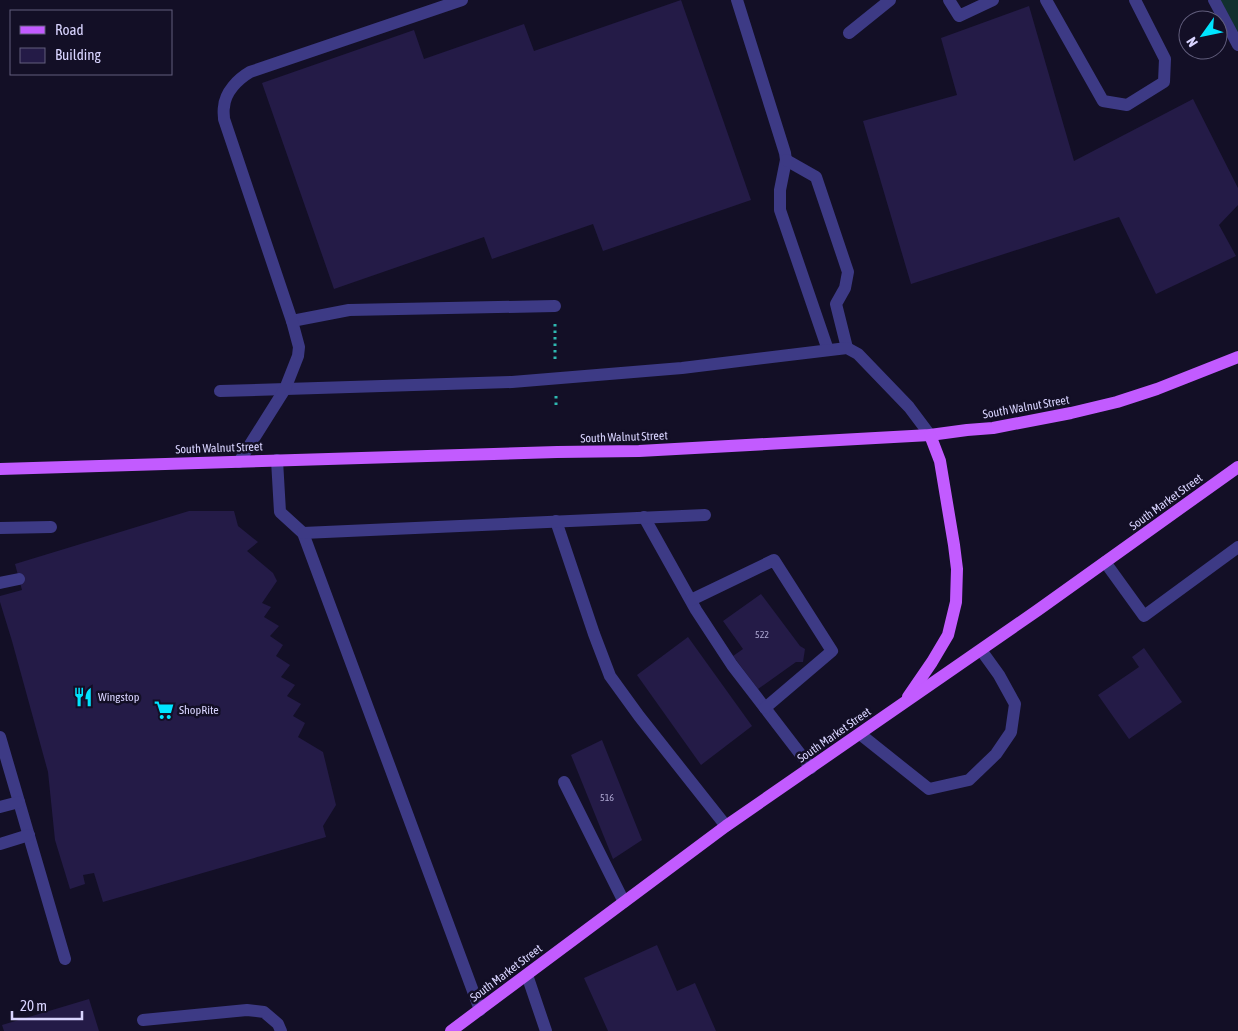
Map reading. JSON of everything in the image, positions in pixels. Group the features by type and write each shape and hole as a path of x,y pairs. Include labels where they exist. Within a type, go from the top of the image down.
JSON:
{"main road":[{"path":"1219,365 1238,350"},
{"name":"South Walnut Street","path":"0,469 640,451 930,435 993,428 1071,414 1157,389 1238,358"},
{"path":"902,705 948,635 956,602 957,569 954,545 940,461 930,435"},
{"name":"South Market Street","path":"451,1031 726,826 981,650 1238,467"}],"street":[{"path":"239,462 285,389 298,356 299,347 224,119 224,106 227,96 241,78 250,72 462,0"},
{"path":"737,0 785,153 786,160 780,190 780,210 828,350"},
{"path":"849,33 890,0"},
{"path":"949,0 959,16 993,0"},
{"path":"1046,0 1103,101 1128,106 1164,82 1165,59 1135,0"},
{"path":"1214,0 1238,45"},
{"path":"786,160 816,177 832,222 848,272 845,288 836,304 847,348"},
{"path":"292,321 349,310 555,306"},
{"path":"220,391 512,382 682,368 847,348 858,354 910,407 930,435"},
{"path":"277,460 280,512 303,533 480,1010"},
{"path":"303,533 705,515"},
{"path":"644,517 691,600 732,665 811,768"},
{"path":"556,521 610,676 638,716 726,826"},
{"path":"0,528 52,527"},
{"path":"1106,562 1144,616 1238,547"},
{"path":"691,600 774,560 832,651 765,708"},
{"path":"0,583 19,579"},
{"path":"860,734 928,789 968,780 996,754 1011,732 1015,704 999,675 981,650"},
{"path":"0,737 65,959"},
{"path":"564,782 624,902"},
{"path":"0,807 19,802"},
{"path":"0,844 29,836"},
{"path":"527,975 546,1031"},
{"path":"143,1020 247,1010 264,1012 278,1024 281,1031"}],"path":[{"path":"555,306 556,408"}],"green space":[{"path":"1214,0 1238,0 1238,45 1228,26 1228,10 1219,10"}],"building":[{"path":"681,0 751,200 603,251 593,224 492,259 484,237 334,289 262,83 414,30 424,59 524,24 534,51"},
{"path":"1029,6 1074,161 1193,99 1238,188 1238,205 1219,225 1236,256 1156,294 1119,217 911,284 863,121 957,95 941,38"},
{"name":"ShopRite","path":"189,511 234,511 238,526 258,542 247,551 273,573 277,581 262,603 271,607 264,617 279,626 270,636 283,645 276,656 290,665 281,677 295,685 287,696 301,704 293,716 305,723 298,737 323,752 336,805 323,826 326,837 103,902 94,873 83,875 85,884 70,889 55,840 48,772 0,602 0,596 22,590 15,564"},
{"path":"761,594 800,646 805,649 803,662 796,662 758,689 733,656 743,649 723,621"},
{"path":"688,637 752,726 701,765 637,675"},
{"path":"1144,648 1182,702 1129,739 1098,695 1139,667 1132,657"},
{"path":"602,740 642,840 613,859 571,755"},
{"path":"657,945 677,991 695,983 716,1031 608,1031 584,978"},
{"path":"89,999 99,1031 4,1031 2,1025"}],"place":[{"name":"Wingstop","path":"83,697"},
{"name":"ShopRite","path":"164,710"}]}
